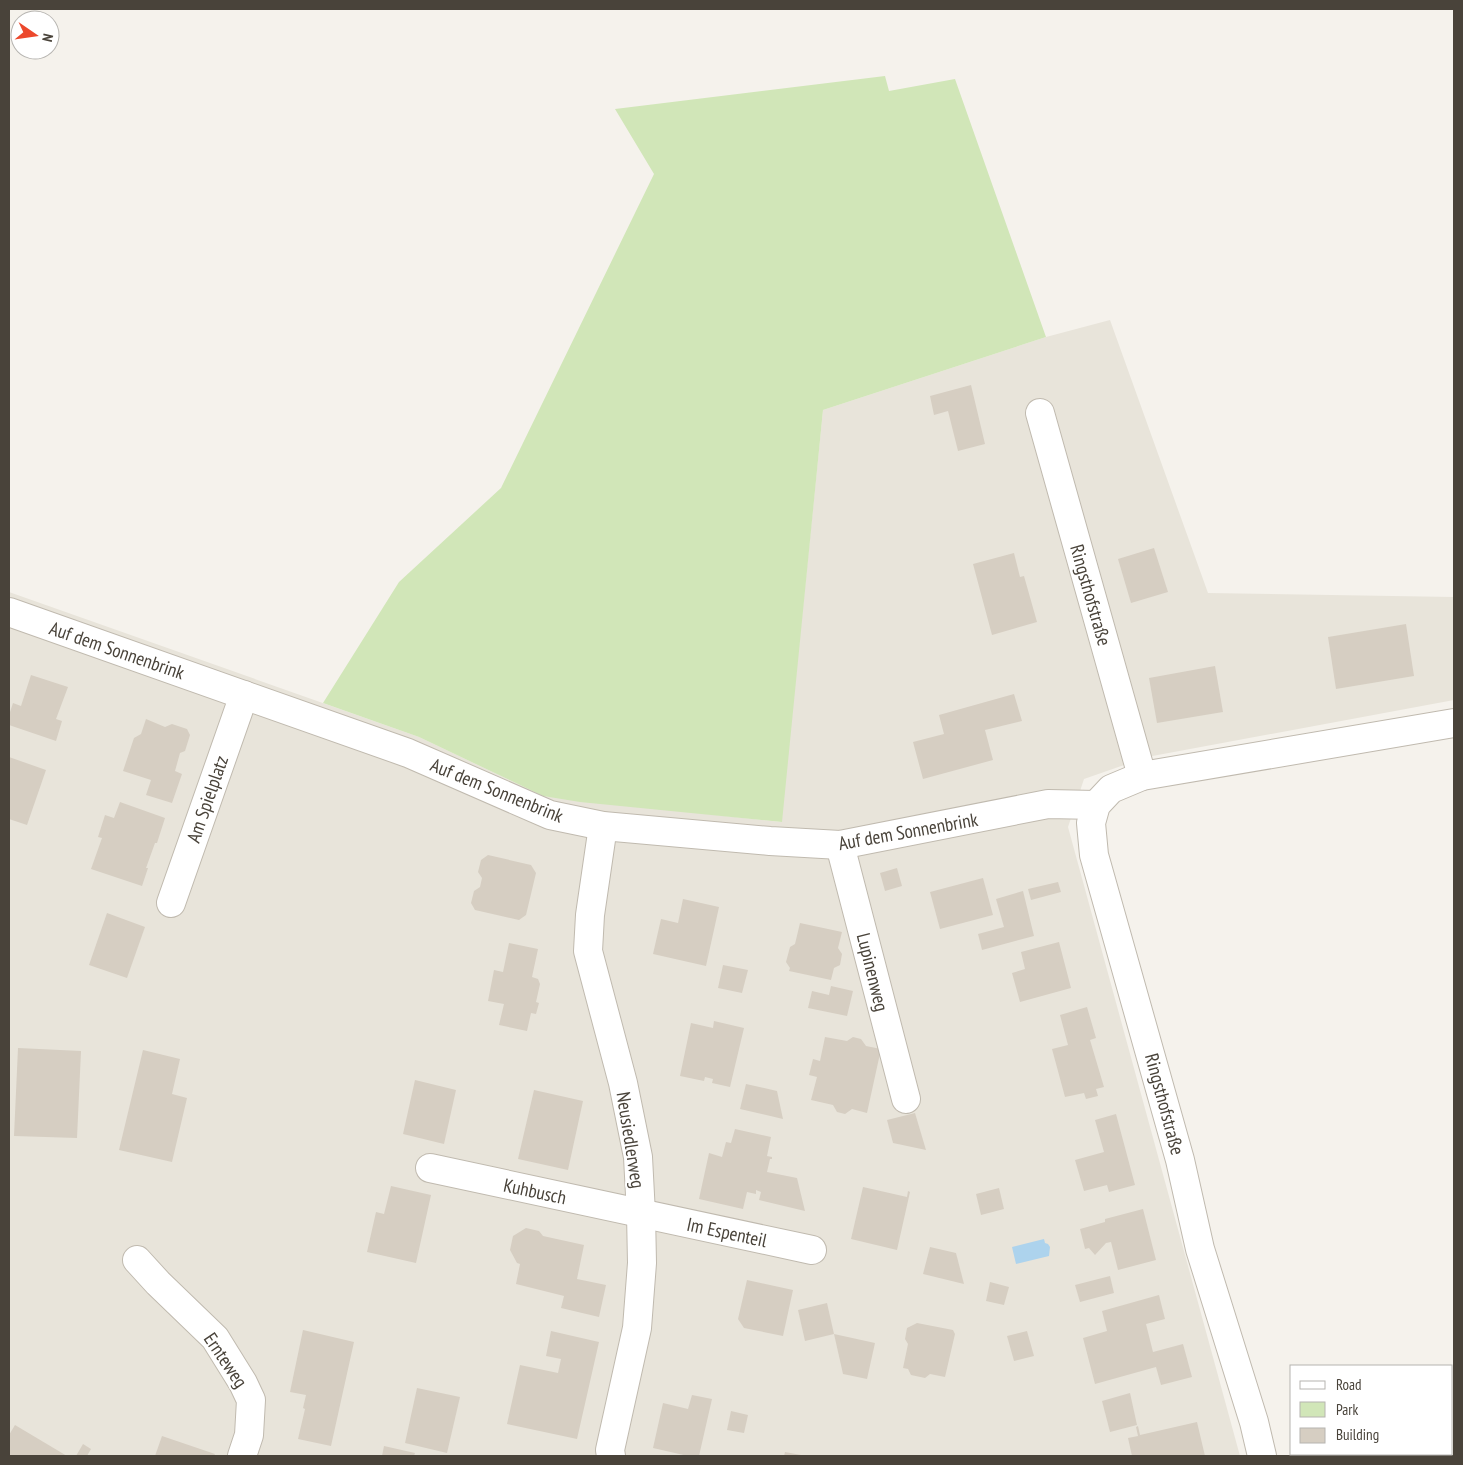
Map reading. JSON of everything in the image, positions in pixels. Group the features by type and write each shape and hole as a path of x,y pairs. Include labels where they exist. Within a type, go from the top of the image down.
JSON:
{"street":[{"name":"Ringsthofstraße","path":"1040,413 1142,776"},
{"name":"Auf dem Sonnenbrink","path":"9,612 408,752 550,815 603,826 840,846 1048,804 1096,805"},
{"name":"Am Spielplatz","path":"171,903 244,694"},
{"path":"1096,805 1111,789 1142,776 1454,723"},
{"name":"Ringsthofstraße","path":"1096,805 1091,823 1094,855 1180,1160 1200,1249 1254,1422 1262,1456"},
{"name":"Neusiedlerweg","path":"603,826 590,916 588,951 622,1083 638,1157 642,1263 637,1328 610,1456"},
{"name":"Lupinenweg","path":"840,846 906,1099"},
{"name":"Kuhbusch","path":"430,1168 641,1214"},
{"name":"Im Espenteil","path":"641,1214 812,1250"},
{"name":"Ernteweg","path":"137,1260 215,1338 243,1383 251,1400 248,1435 242,1456"}],"shaded area":[{"path":"1110,320 1208,593 1454,597 1454,700 1147,757 1084,779 1068,827 1240,1456 9,1456 9,592 419,737 543,796 781,822 823,410 1046,337"}],"green space":[{"path":"885,76 889,91 955,79 1046,337 823,410 782,822 580,802 543,796 419,737 323,703 399,582 501,488 654,174 615,109"}],"water":[{"path":"1044,1239 1045,1243 1050,1247 1049,1256 1016,1264 1012,1247"}],"building":[{"path":"971,385 985,444 958,451 948,411 934,415 930,396"},
{"path":"1154,548 1168,592 1131,603 1118,559"},
{"path":"1014,553 1020,577 1024,576 1037,622 992,635 973,564"},
{"path":"1406,624 1414,676 1336,689 1328,637"},
{"path":"1215,666 1223,712 1157,723 1149,678"},
{"path":"31,675 68,687 56,719 62,721 56,741 9,725 9,715 13,703 21,706"},
{"path":"1014,694 1022,721 985,730 993,760 923,779 913,742 944,734 939,715"},
{"path":"146,719 165,727 172,724 187,729 190,735 185,751 180,753 175,771 182,774 172,803 146,795 151,780 123,771 134,738 141,734"},
{"path":"9,757 46,770 27,825 9,819"},
{"path":"120,802 165,818 146,868 148,868 142,886 91,869 102,838 98,837 105,815 114,818"},
{"path":"488,855 531,865 536,873 526,915 519,920 475,910 471,903 474,891 480,887 482,878 478,872 481,860"},
{"path":"897,868 902,886 885,891 880,873"},
{"path":"983,878 993,915 940,929 930,892"},
{"path":"1058,882 1061,892 1031,900 1028,889"},
{"path":"1023,891 1034,936 982,950 978,934 1004,927 996,899"},
{"path":"683,899 719,907 706,966 653,954 661,919 678,923"},
{"path":"107,913 145,927 127,978 89,965"},
{"path":"800,923 842,932 838,948 842,954 840,965 834,968 831,980 789,971 790,968 786,962 790,947 795,944"},
{"path":"1059,942 1071,988 1020,1002 1012,973 1025,969 1021,952"},
{"path":"509,943 538,949 532,977 538,979 540,984 536,1002 539,1003 536,1014 531,1013 527,1031 499,1025 504,1004 488,1001 494,970 503,972"},
{"path":"723,965 748,970 742,993 718,988"},
{"path":"831,986 853,991 847,1016 808,1008 812,991 829,995"},
{"path":"1087,1007 1096,1038 1090,1040 1104,1087 1096,1089 1098,1096 1086,1099 1084,1093 1065,1097 1052,1049 1068,1045 1060,1015"},
{"path":"714,1021 744,1028 730,1087 712,1083 713,1079 705,1077 704,1081 680,1076 691,1023 713,1028"},
{"path":"825,1037 847,1041 853,1037 861,1039 866,1046 881,1049 867,1113 852,1109 845,1114 837,1112 833,1105 811,1100 817,1077 809,1075 813,1059 820,1061"},
{"path":"18,1048 81,1051 77,1138 14,1136"},
{"path":"143,1050 180,1059 172,1094 187,1098 172,1162 119,1150"},
{"path":"415,1080 456,1090 444,1144 403,1134"},
{"path":"746,1084 777,1091 783,1119 740,1109"},
{"path":"534,1090 583,1101 568,1170 518,1159"},
{"path":"915,1113 926,1150 893,1143 887,1120"},
{"path":"1116,1114 1135,1185 1109,1192 1107,1185 1084,1191 1075,1160 1104,1152 1095,1120"},
{"path":"735,1129 771,1137 767,1156 772,1157 772,1159 770,1159 767,1172 797,1178 805,1211 759,1200 761,1192 756,1190 756,1194 747,1192 743,1209 699,1199 709,1153 722,1157 726,1142 731,1143"},
{"path":"391,1186 431,1195 416,1263 367,1252 376,1212 384,1214"},
{"path":"863,1187 907,1197 908,1191 910,1192 897,1250 851,1239"},
{"path":"999,1188 1004,1209 981,1215 976,1194"},
{"path":"1143,1209 1156,1260 1118,1270 1111,1242 1106,1243 1095,1255 1089,1248 1085,1249 1080,1229 1105,1222 1105,1219"},
{"path":"526,1228 539,1231 543,1236 584,1245 577,1279 606,1285 599,1317 561,1308 564,1296 516,1284 520,1264 517,1263 510,1250 513,1236"},
{"path":"930,1247 956,1253 964,1284 923,1274"},
{"path":"1110,1276 1114,1293 1080,1302 1075,1285"},
{"path":"747,1280 793,1290 783,1336 744,1328 738,1319"},
{"path":"990,1282 1009,1287 1004,1305 986,1301"},
{"path":"1159,1295 1165,1319 1146,1324 1153,1352 1183,1344 1192,1377 1161,1385 1156,1367 1095,1384 1083,1338 1107,1331 1102,1311"},
{"path":"827,1303 834,1334 805,1341 798,1310"},
{"path":"917,1323 953,1330 955,1334 945,1377 930,1374 925,1378 911,1375 908,1369 903,1368 908,1344 905,1339 907,1328"},
{"path":"303,1330 354,1342 331,1446 298,1439 305,1409 303,1408 306,1395 290,1392"},
{"path":"551,1331 599,1342 577,1439 507,1424 520,1365 558,1373 561,1359 546,1356"},
{"path":"1027,1331 1034,1356 1014,1361 1007,1336"},
{"path":"834,1334 875,1343 867,1379 843,1374"},
{"path":"417,1388 460,1397 447,1453 405,1443"},
{"path":"1130,1393 1137,1425 1110,1432 1102,1401"},
{"path":"692,1395 712,1399 699,1456 688,1456 653,1448 663,1403 688,1409"},
{"path":"731,1411 748,1415 744,1433 727,1430"},
{"path":"1197,1422 1205,1456 1132,1456 1128,1438 1138,1436 1136,1427 1138,1426 1140,1435"},
{"path":"15,1425 67,1456 9,1456 9,1435"},
{"path":"162,1436 215,1454 214,1456 155,1456"},
{"path":"83,1444 91,1449 87,1456 76,1456"},
{"path":"384,1446 415,1453 414,1456 382,1456"},
{"path":"785,1452 801,1455 801,1456 784,1456"}]}
